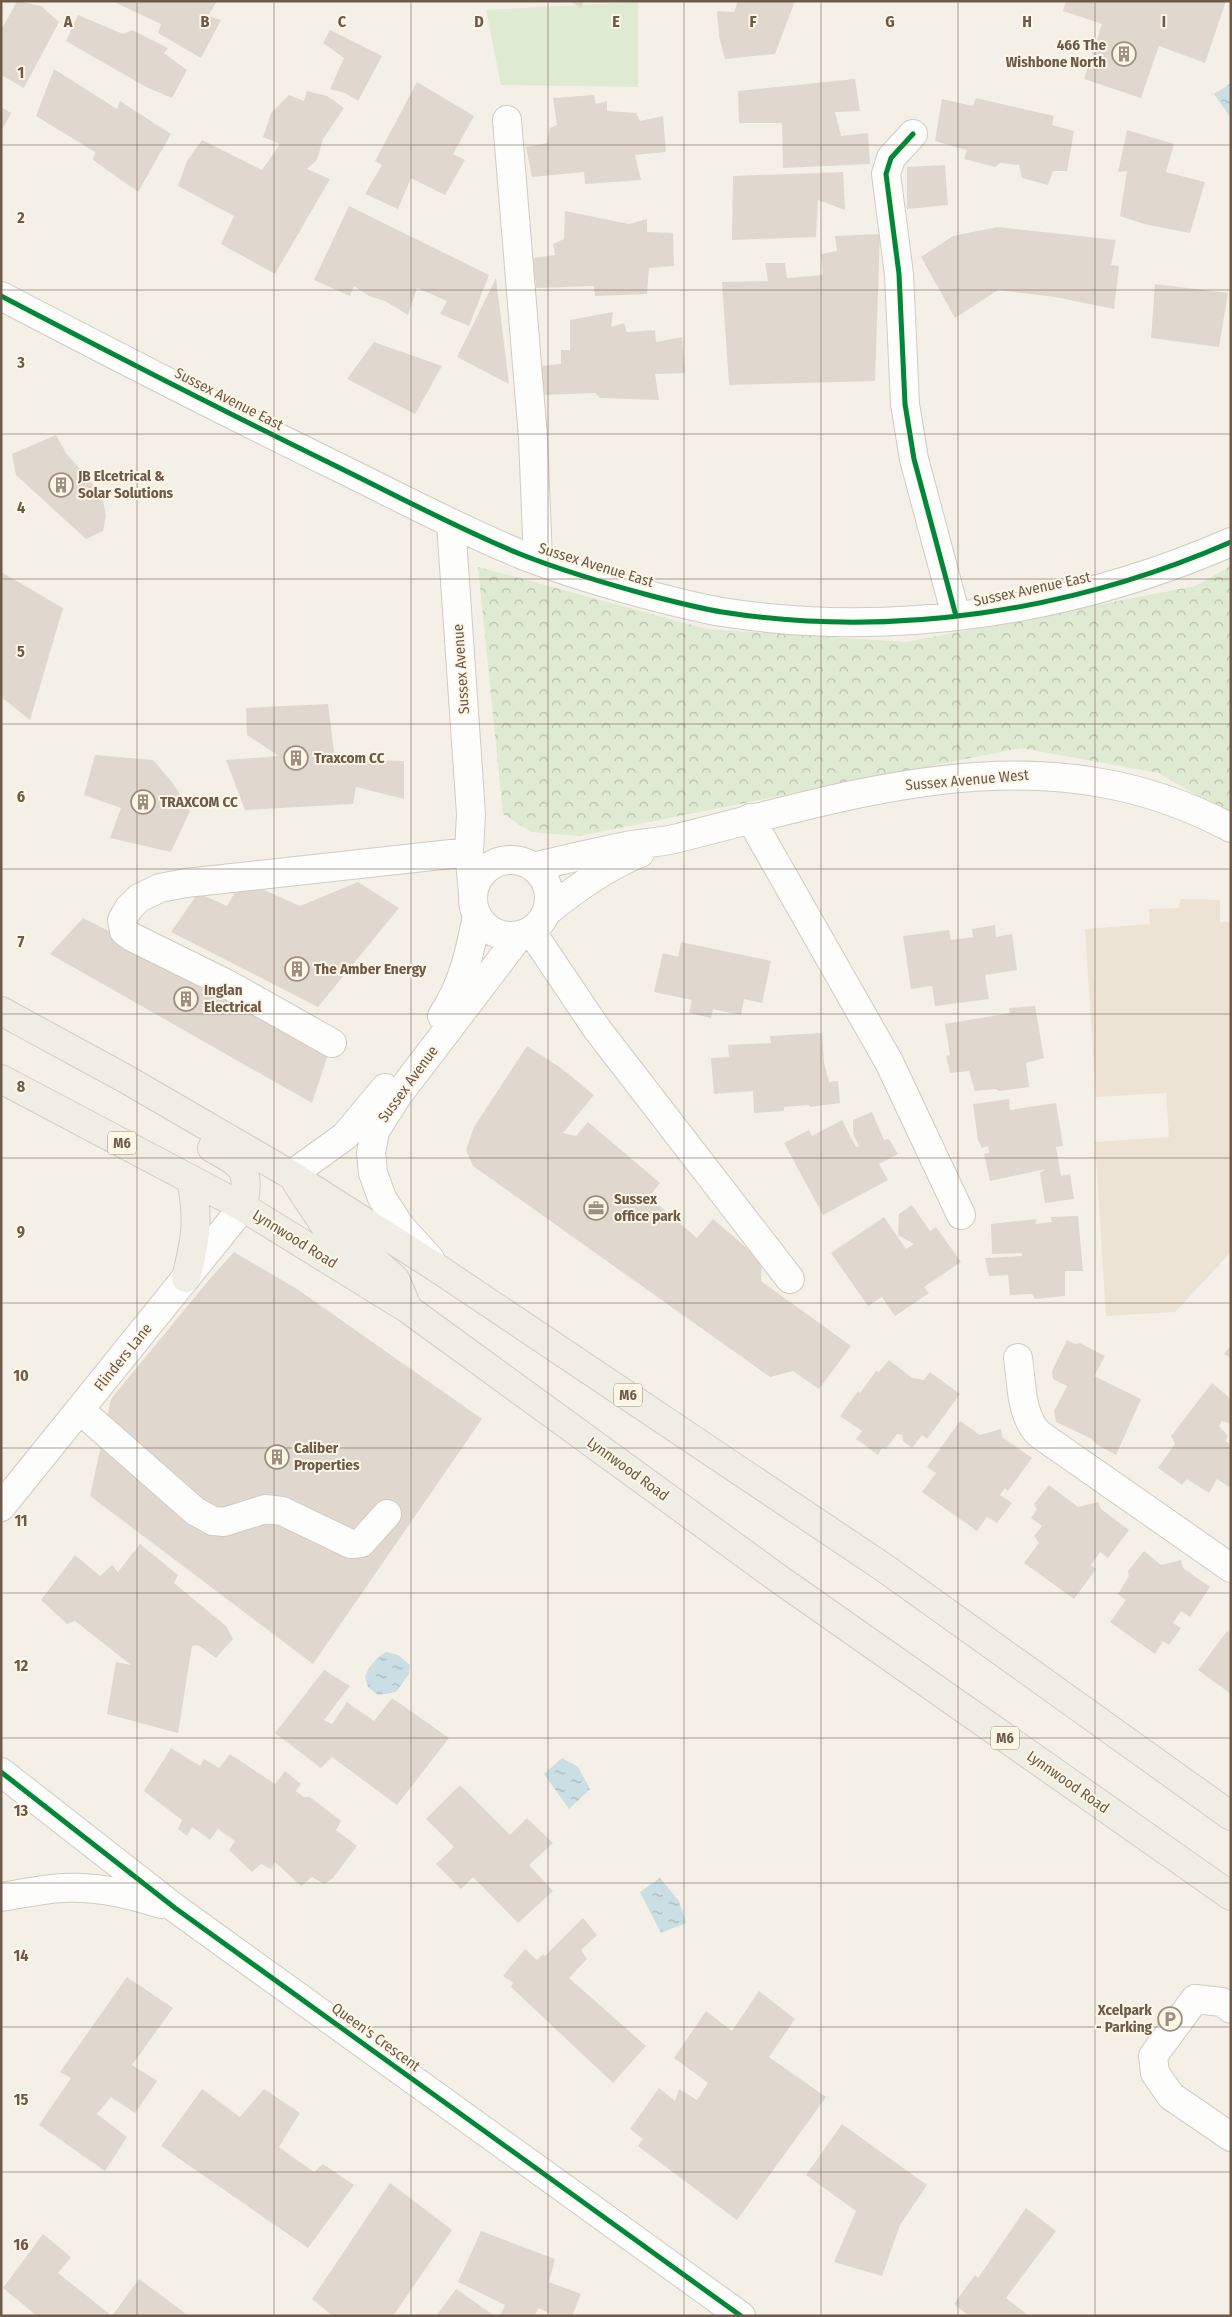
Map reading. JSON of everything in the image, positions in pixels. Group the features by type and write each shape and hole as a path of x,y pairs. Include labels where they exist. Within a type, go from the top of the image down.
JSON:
{"main road":[{"name":"M6","path":"1,1011 126,1079 291,1176 437,1268 883,1567 1231,1816"},
{"name":"Lynnwood Road","path":"1,1078 243,1207 408,1309 787,1584 1231,1896"},
{"path":"126,1079 145,1104 158,1116 239,1164 247,1179 243,1207"},
{"path":"291,1176 328,1229 370,1257 395,1280 408,1309"},
{"path":"186,1278 197,1233 195,1199 190,1179"}],"street":[{"path":"507,120 532,438 538,560"},
{"path":"914,134 891,158 886,174 899,274 905,404 914,459 956,616"},
{"name":"Sussex Avenue East","path":"1,296 196,397 450,523 538,560 598,581 698,608 731,614 827,621 873,622 956,616 1010,609 1075,595 1180,562 1231,542"},
{"name":"Sussex Avenue","path":"291,1176 345,1136 436,1025 459,986 468,956 475,904 469,852 471,814 450,523"},
{"name":"Sussex Avenue West","path":"671,840 750,818 849,795 935,780 1034,774 1106,782 1152,794 1199,811 1231,828"},
{"name":"Sussex Avenue","path":"471,814 484,837 504,861"},
{"path":"750,818 889,1062 961,1215"},
{"path":"533,867 623,846 671,840"},
{"name":"Sussex Avenue","path":"437,1268 400,1226 382,1198 373,1173 370,1153 375,1131 398,1096 533,926 575,889 609,868 671,840"},
{"path":"332,1043 229,985 132,937 124,931 122,924 129,908 147,892 186,883 469,852"},
{"path":"504,861 522,861 533,867 542,875 548,887 550,900 533,926 507,936 495,933 485,926 475,904 477,879 485,870 504,861"},
{"path":"533,926 598,1029 790,1279"},
{"name":"Flinders Lane","path":"1,1507 243,1207"},
{"path":"1018,1358 1026,1414 1032,1426 1039,1434 1230,1567"},
{"path":"80,1410 196,1512 213,1521 224,1522 265,1508 282,1511 351,1544 361,1543 387,1514"},
{"name":"Queen's Crescent","path":"1,1772 175,1908 741,2316"},
{"path":"1,1897 62,1888 94,1888 121,1892 175,1908"},
{"path":"1231,2009 1222,2002 1195,1999 1153,2056 1155,2073 1171,2096 1231,2138"}],"shaded area":[{"path":"1181,899 1220,900 1220,922 1231,922 1231,1252 1175,1312 1106,1316 1095,1142 1169,1137 1166,1093 1096,1097 1085,929 1150,924 1149,909 1178,908"}],"green space":[{"path":"638,2 638,87 501,85 486,10"},
{"path":"1231,566 1231,816 1159,773 1021,748 579,836 531,832 503,814 478,567 707,629 906,642 1195,586"}],"water":[{"path":"1231,83 1231,118 1214,94"},
{"path":"386,1652 398,1655 410,1665 409,1674 396,1692 378,1695 368,1687 365,1677 373,1663"},
{"path":"562,1758 578,1767 590,1789 569,1809 544,1774"},
{"path":"660,1878 679,1901 686,1923 661,1933 640,1892"}],"building":[{"path":"17,1 41,6 59,22 24,88 1,75 1,26 3,27"},
{"path":"112,1 217,1 208,16 221,20 201,58 158,33 161,24"},
{"path":"570,1 584,1 581,8"},
{"path":"738,1 795,1 775,54 725,59 719,36 717,11 734,12"},
{"name":"466 The Wishbone North","path":"1066,1 1226,1 1205,63 1159,46 1141,98 1084,79 1102,24 1063,11"},
{"path":"78,15 123,34 132,30 168,48 164,53 187,70 172,98 146,87 66,41"},
{"path":"330,30 382,56 358,101 345,93 330,89 344,58 323,43"},
{"path":"54,69 117,109 120,101 171,134 138,192 93,160 95,152 36,116"},
{"path":"855,79 860,111 835,112 841,136 868,133 870,164 783,168 782,123 739,123 738,91"},
{"path":"417,82 474,116 453,154 465,160 445,195 411,178 398,209 365,194 382,165 375,161"},
{"path":"307,91 327,96 344,108 323,139 317,160 307,169 330,179 275,274 221,244 234,216 178,186 187,161 202,140 262,170 280,144 263,137 271,113 289,95 304,101"},
{"path":"594,95 596,104 607,101 607,111 636,113 640,121 663,116 666,152 635,155 641,180 585,184 584,172 532,177 526,147 547,143 550,128 557,125 553,98"},
{"path":"976,98 1054,116 1052,125 1074,131 1067,171 1053,171 1048,185 1022,178 1019,165 1000,163 995,167 964,159 967,150 935,141 942,99 973,106"},
{"path":"1,107 11,113 1,132"},
{"path":"1127,130 1174,144 1166,172 1205,182 1190,233 1144,224 1120,216 1127,171 1118,172"},
{"path":"945,165 948,205 907,209 907,167"},
{"path":"843,172 845,210 818,200 816,237 732,240 733,176"},
{"path":"349,206 489,275 469,326 440,314 447,301 417,288 408,315 385,301 369,296 354,286 350,296 314,280"},
{"path":"565,211 629,224 647,219 647,232 673,233 674,266 649,268 647,294 595,296 594,286 536,288 533,258 555,255 553,244 564,239"},
{"path":"997,227 1116,240 1111,265 1119,266 1114,309 1055,297 998,290 955,318 921,257 953,236"},
{"path":"880,234 875,381 729,385 722,282 768,281 765,263 785,263 787,278 823,275 821,254 837,251 835,236"},
{"path":"496,278 509,384 457,357"},
{"path":"1155,284 1228,293 1219,347 1151,338"},
{"path":"613,312 611,327 624,323 627,332 655,330 656,342 682,337 685,373 655,374 659,400 600,398 595,393 543,395 540,366 561,364 561,350 570,350 570,320"},
{"path":"374,342 442,366 415,414 347,379"},
{"name":"JB Elcetrical & Solar Solutions","path":"56,435 66,453 102,495 106,516 103,531 86,539 16,475 12,454"},
{"path":"1,572 63,608 30,720 1,697"},
{"name":"Traxcom CC","path":"328,704 335,759 404,761 404,799 356,787 353,804 245,810 226,760 279,756 247,735 246,708"},
{"name":"TRAXCOM CC","path":"95,755 153,760 172,782 190,811 171,852 110,838 121,808 84,795"},
{"name":"The Amber Energy","path":"358,882 399,908 318,1007 171,932 198,893 227,906 238,887 262,889 300,906"},
{"name":"Inglan Electrical","path":"83,918 332,1043 312,1103 50,954"},
{"path":"995,925 996,937 1012,934 1017,970 985,975 989,999 935,1006 932,986 911,989 903,936 949,930 951,940 973,937 972,929"},
{"path":"681,942 771,961 762,1003 744,999 741,1015 713,1009 711,1018 689,1013 692,1000 654,992 663,953 678,957"},
{"path":"1035,1006 1044,1058 1026,1063 1029,1087 999,1091 996,1089 975,1091 969,1071 950,1073 946,1056 950,1055 945,1024 1010,1013 1009,1008"},
{"path":"822,1033 824,1063 829,1082 838,1081 840,1103 810,1107 809,1105 784,1107 784,1111 754,1113 753,1091 714,1094 711,1058 729,1057 728,1045 771,1043 770,1036"},
{"name":"Sussex office park","path":"527,1046 561,1068 594,1095 563,1133 576,1136 588,1122 660,1183 649,1197 697,1238 713,1219 762,1261 761,1281 851,1346 819,1389 793,1371 770,1377 473,1166 466,1150 474,1127"},
{"path":"1009,1099 1010,1110 1056,1103 1063,1146 1056,1147 1061,1176 1070,1174 1074,1199 1045,1203 1040,1173 1046,1169 990,1181 984,1154 989,1153 988,1146 982,1148 978,1140 973,1104"},
{"path":"872,1112 884,1140 889,1139 898,1154 879,1164 888,1180 823,1215 784,1143 809,1130 812,1136 842,1120 856,1147 859,1146 853,1134 853,1120"},
{"path":"912,1205 930,1231 936,1227 961,1262 924,1287 929,1293 895,1316 882,1297 868,1306 831,1253 884,1217 906,1249 914,1244 898,1235 899,1214"},
{"path":"1078,1216 1083,1271 1065,1271 1065,1296 1035,1299 1032,1294 1010,1295 1008,1275 989,1276 985,1258 1022,1256 1022,1253 992,1254 991,1224 1037,1219 1035,1224 1052,1222 1051,1217"},
{"name":"Caliber Properties","path":"234,1252 297,1289 482,1419 313,1664 90,1496 111,1399"},
{"path":"1067,1340 1075,1344 1080,1343 1105,1356 1094,1376 1141,1399 1116,1455 1096,1444 1092,1439 1056,1422 1054,1411 1067,1386 1053,1379 1052,1371"},
{"path":"1231,1345 1231,1358 1224,1354"},
{"path":"889,1360 912,1378 924,1380 930,1372 960,1394 927,1439 922,1435 912,1448 903,1441 902,1435 897,1434 886,1449 882,1448 878,1455 856,1439 862,1431 840,1416 858,1391 860,1393 876,1371 879,1372"},
{"path":"1212,1383 1231,1399 1231,1424 1222,1421 1219,1426 1228,1436 1225,1441 1231,1445 1231,1488 1217,1479 1209,1493 1187,1479 1182,1485 1158,1468 1175,1444 1171,1436"},
{"path":"960,1421 980,1435 1001,1429 1002,1437 1032,1458 1008,1491 1005,1488 1000,1495 1012,1503 997,1523 987,1517 977,1531 922,1492 936,1473 927,1467"},
{"path":"1049,1485 1078,1507 1098,1502 1101,1509 1129,1530 1108,1558 1100,1552 1091,1565 1096,1569 1074,1599 1024,1563 1039,1543 1034,1536 1042,1526 1031,1518 1037,1509 1034,1504"},
{"path":"140,1544 178,1575 174,1583 226,1626 233,1639 216,1658 198,1645 192,1646 178,1733 107,1714 116,1662 131,1665 75,1621 67,1624 41,1600 75,1555 100,1576 112,1565 118,1572"},
{"path":"1144,1551 1161,1565 1181,1560 1183,1568 1210,1587 1190,1617 1181,1611 1173,1623 1181,1628 1169,1645 1163,1641 1155,1654 1110,1622 1126,1600 1118,1594 1129,1576 1128,1571"},
{"path":"1227,1631 1231,1634 1231,1694 1198,1670"},
{"path":"324,1670 350,1686 324,1720 332,1724 347,1702 374,1721 392,1698 449,1738 397,1805 332,1757 321,1768 275,1733"},
{"path":"171,1748 200,1766 204,1759 219,1768 230,1754 275,1784 285,1771 301,1784 296,1791 304,1797 310,1797 341,1821 336,1830 357,1846 333,1878 324,1884 312,1877 301,1886 275,1862 271,1869 261,1864 252,1872 229,1850 235,1841 218,1829 210,1840 192,1827 187,1836 178,1829 182,1820 144,1791"},
{"path":"460,1785 510,1835 527,1818 553,1843 529,1865 553,1891 518,1923 473,1877 461,1889 436,1864 454,1847 426,1819"},
{"path":"583,1918 597,1935 581,1950 587,1959 569,1978 646,2046 613,2083 511,1987 513,1983 503,1976 525,1949 537,1960 543,1954 545,1956"},
{"path":"127,1977 173,2008 132,2065 157,2081 135,2113 111,2097 97,2114 127,2137 105,2171 39,2125 71,2078 60,2072"},
{"path":"759,1991 795,2019 769,2057 826,2097 737,2220 638,2146 643,2139 630,2129 659,2088 675,2101 679,2089 697,2100 708,2083 674,2058 706,2011 732,2031"},
{"path":"202,2089 240,2117 264,2089 300,2113 279,2147 314,2172 323,2164 354,2185 308,2248 161,2146"},
{"path":"842,2124 927,2185 900,2225 882,2276 834,2262 856,2211 806,2175"},
{"path":"390,2183 452,2230 393,2316 333,2316 312,2299"},
{"path":"1026,2208 1056,2231 1006,2298 1029,2316 969,2316 954,2304 975,2275 978,2278"},
{"path":"481,2231 555,2259 549,2282 581,2294 572,2316 554,2316 539,2308 534,2316 500,2316 505,2305 458,2282"},
{"path":"43,2234 71,2257 58,2273 112,2316 37,2316 3,2288"},
{"path":"139,2279 189,2316 112,2316"},
{"path":"456,2289 495,2316 436,2316"}],"cycle path":[{"path":"913,134 891,158 886,174 899,274 905,404 914,459 956,616"},
{"path":"1,296 256,427 497,544 585,577 704,609 786,620 851,622 917,620 981,613 1046,602 1109,586 1171,566 1231,542"},
{"path":"1,1772 175,1908 741,2316"}],"place":[{"name":"466 The Wishbone North","path":"1124,54"},
{"name":"JB Elcetrical & Solar Solutions","path":"61,485"},
{"name":"Traxcom CC","path":"296,758"},
{"name":"TRAXCOM CC","path":"143,802"},
{"name":"The Amber Energy","path":"297,969"},
{"name":"Inglan Electrical","path":"186,999"},
{"name":"Sussex office park","path":"596,1208"},
{"name":"Caliber Properties","path":"277,1457"},
{"name":"Xcelpark - Parking","path":"1170,2019"}]}
